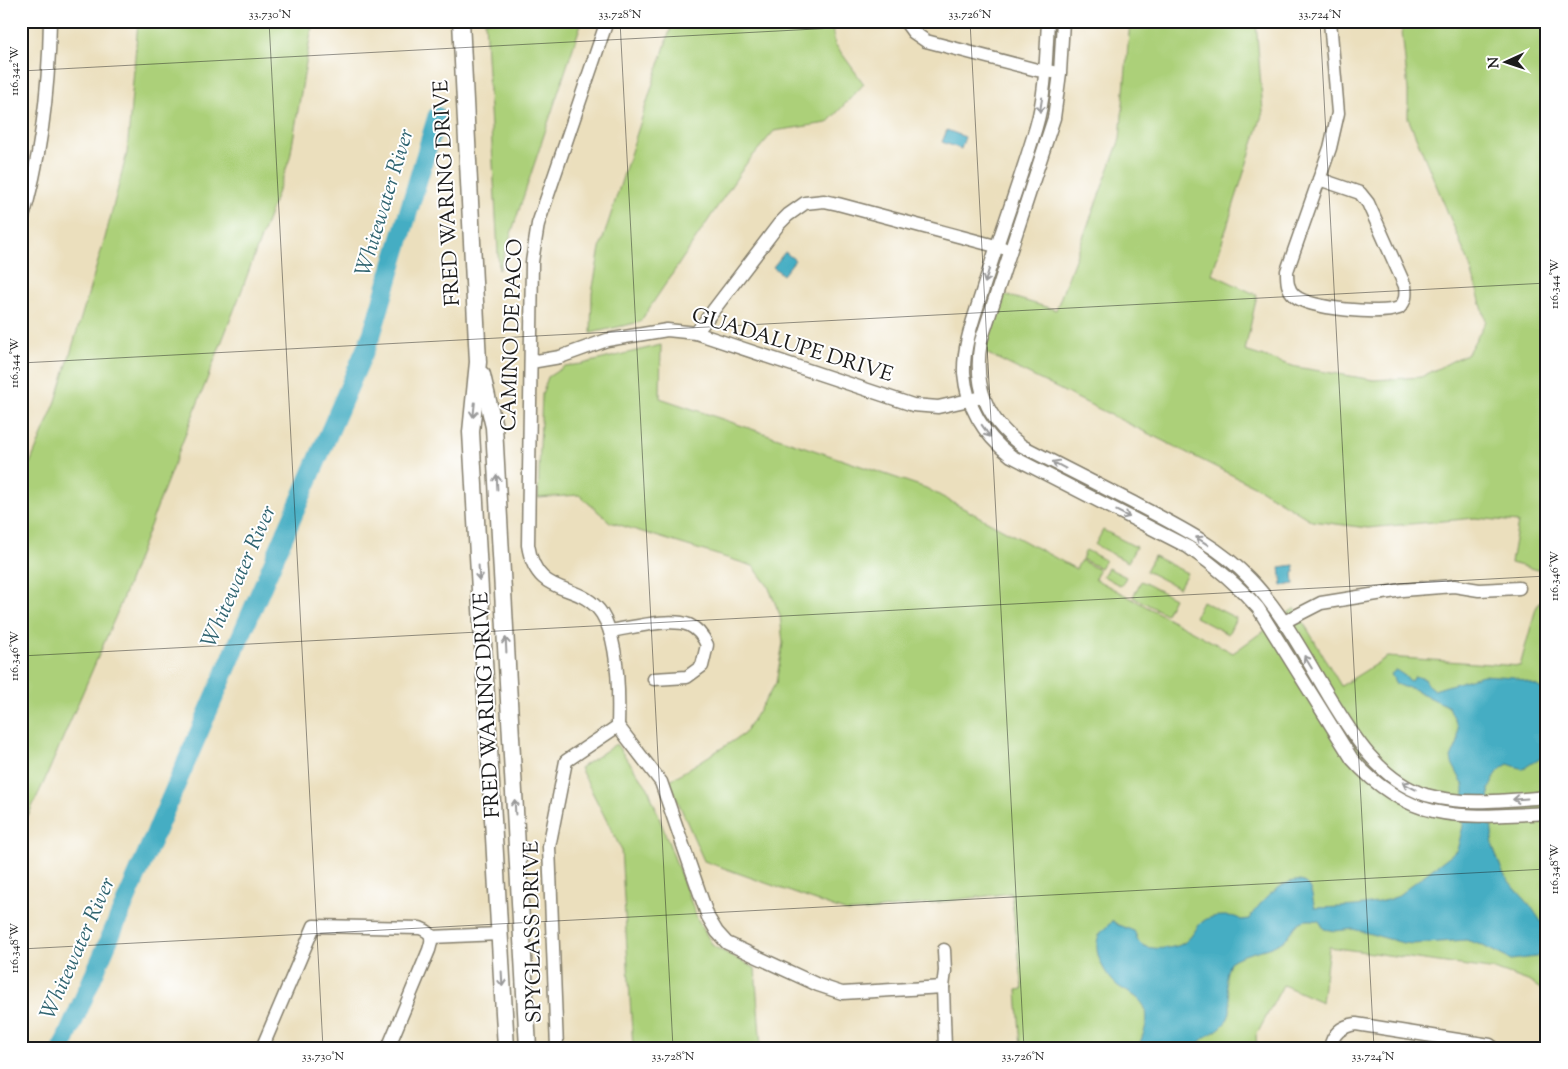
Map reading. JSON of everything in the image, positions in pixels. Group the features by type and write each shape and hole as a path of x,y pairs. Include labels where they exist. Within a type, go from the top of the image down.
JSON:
{"main road":[{"name":"FRED WARING DRIVE","path":"461,21 478,362 471,432 506,1048"},
{"name":"FRED WARING DRIVE","path":"478,362 494,427 528,1048"},
{"path":"494,841 501,843 505,849 512,954 526,996"}],"street":[{"path":"21,224 39,146 45,96 50,21"},
{"name":"CAMINO DE PACO","path":"607,21 538,224 532,262 528,544 536,571 548,582 593,604 601,613 610,631"},
{"path":"906,21 913,32 926,41 1045,71 1060,73"},
{"path":"1048,21 1045,71 1041,105 1036,126 996,246 965,350 964,374 970,401 978,420 990,437 1011,456 1188,547 1214,566 1247,595 1258,608 1352,758 1365,774 1396,797 1412,806 1453,815 1494,816 1547,813"},
{"path":"1063,21 1060,73 1054,118 981,342 978,368 980,382 983,397 997,423 1010,437 1022,446 1200,539 1250,578 1284,622 1346,724 1371,757 1391,777 1426,795 1455,800 1493,801 1547,797"},
{"path":"1319,179 1360,193 1368,203 1405,286 1406,294 1399,308 1381,312 1355,311 1326,306 1297,297 1288,286 1287,271 1319,179 1330,148 1338,113 1330,21"},
{"path":"696,333 779,224 796,208 805,203 824,201 838,204 1012,250"},
{"name":"GUADALUPE DRIVE","path":"531,362 560,357 607,340 667,330 696,333 913,405 938,408 983,397"},
{"path":"1284,622 1320,603 1402,590 1454,586 1479,590 1519,588"},
{"path":"654,679 687,677 702,666 707,645 701,633 689,625 678,622 610,631 617,674 618,726 661,782 708,917 717,932 727,943 818,985 842,993 943,987"},
{"name":"SPYGLASS DRIVE","path":"557,1048 549,846 566,760 618,726"},
{"path":"262,1048 314,926 420,928 428,931 431,936 430,950 388,1048"},
{"path":"431,936 500,934"},
{"path":"944,950 945,1048"},
{"path":"1330,1048 1336,1034 1349,1025 1356,1024 1490,1045 1494,1048"}],"green space":[{"path":"138,21 313,21 290,158 240,295 117,613 44,782 21,830 21,485 56,401 105,238 127,153"},
{"path":"485,21 582,21 499,270"},
{"path":"673,21 831,21 835,44 864,84 827,123 774,131 746,164 640,322 591,333 592,293 600,248"},
{"path":"1130,21 1256,21 1263,112 1212,274 1257,295 1245,351 1296,367 1374,380 1421,377 1468,353 1486,321 1469,263 1408,118 1408,90 1401,21 1547,21 1547,993 1528,981 1497,970 1329,947 1322,1002 1283,985 1256,1036 1257,1048 1021,1048 1017,990 1023,989 1011,893 847,912 704,861 669,781 744,734 776,683 783,643 780,615 768,586 753,566 610,522 579,495 538,498 542,394 548,377 565,366 582,364 661,345 660,398 926,488 1076,569 1081,560 1099,570 1095,579 1233,653 1295,608 1341,686 1387,657 1520,666 1536,608 1545,594 1541,571 1511,563 1518,522 1475,518 1368,528 1312,521 1260,489 984,352 1002,294 1056,310 1120,139"},
{"path":"1103,530 1136,547 1128,562 1095,545"},
{"path":"1086,550 1105,560 1100,568 1082,559"},
{"path":"1154,556 1187,573 1179,588 1146,571"},
{"path":"1108,568 1126,577 1121,586 1103,576"},
{"path":"1141,581 1174,598 1166,614 1133,597"},
{"path":"1202,601 1236,618 1228,634 1195,617"},
{"path":"616,744 648,788 697,918 713,946 755,968 761,1048 633,1048 621,849 580,768"}],"water":[{"path":"947,130 965,137 961,149 942,142"},
{"path":"785,252 795,260 783,275 773,267"},
{"path":"1294,565 1294,584 1282,586 1280,567"},
{"path":"1396,670 1411,681 1414,676 1425,679 1434,690 1483,675 1514,677 1537,686 1547,693 1547,753 1523,769 1508,764 1503,767 1497,773 1489,789 1493,847 1503,873 1530,905 1546,929 1547,947 1544,952 1536,957 1511,960 1481,945 1466,940 1403,943 1353,929 1335,931 1324,929 1319,921 1303,921 1278,944 1241,956 1230,962 1226,979 1230,1003 1228,1018 1221,1027 1194,1048 1138,1048 1147,1021 1144,1006 1138,999 1118,986 1109,977 1097,951 1099,935 1113,921 1134,931 1139,942 1147,947 1158,948 1180,945 1206,919 1230,916 1241,920 1250,919 1253,913 1273,892 1290,882 1298,881 1308,885 1315,908 1366,905 1396,897 1457,850 1463,826 1464,786 1451,758 1458,742 1458,727 1449,707 1411,688 1396,684 1391,674"}],"waterway":[{"name":"Whitewater River","path":"62,1048 372,334 437,116"}]}
